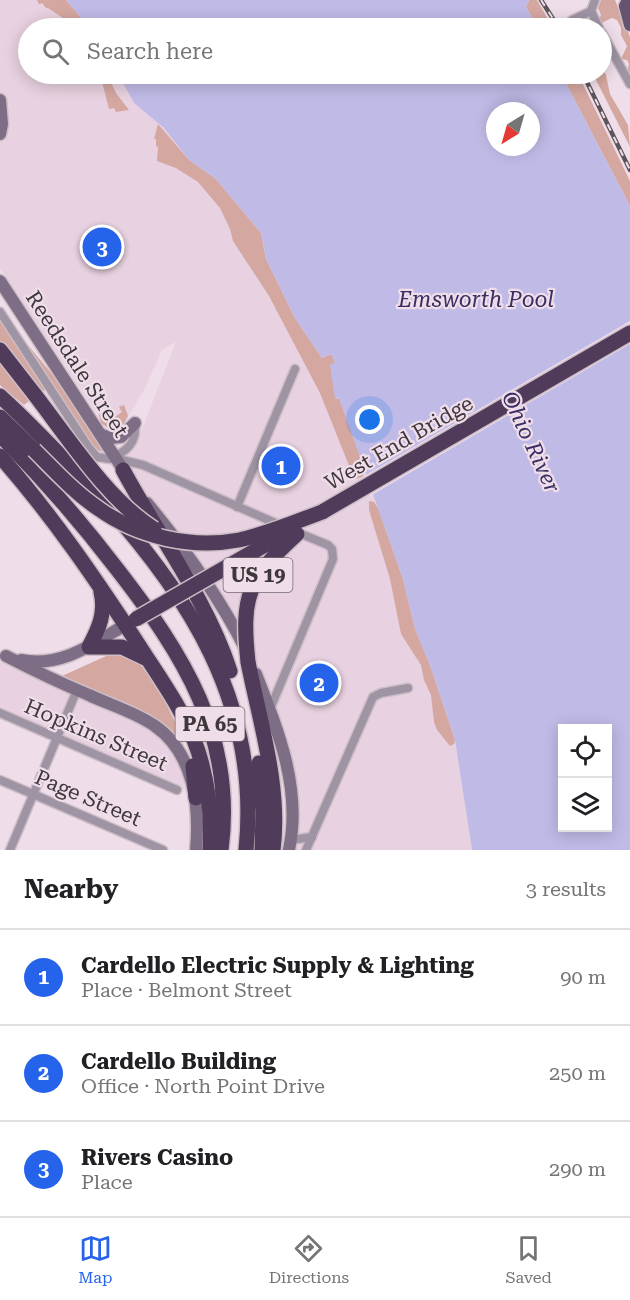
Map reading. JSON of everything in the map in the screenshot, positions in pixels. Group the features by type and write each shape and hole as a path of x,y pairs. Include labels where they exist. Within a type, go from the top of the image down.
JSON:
{"highway":[{"name":"West End Bridge","path":"131,622 630,333"},
{"path":"0,350 122,503 147,524 176,540"},
{"name":"PA 65","path":"0,396 59,454 131,532 190,612 208,644 223,678 241,738 246,769 248,807 246,850"},
{"path":"0,417 76,492 103,512 135,528 176,540 208,543 239,540 322,512"},
{"name":"PA 65","path":"0,435 60,499 107,555 149,612 189,675 205,710 216,747 223,806 221,850"},
{"path":"59,454 158,582 186,625 206,664 220,699 233,751 238,807 236,850"},
{"path":"0,456 38,501 99,586 131,622 148,660 190,731 201,764 209,805 210,850"},
{"path":"118,464 192,588 218,638 238,699 241,713 241,738"},
{"name":"US 19","path":"259,732 248,662 245,621 247,602 252,586 270,560 322,512"},
{"path":"99,586 103,604 102,617 89,647 122,647 135,651 148,660"},
{"path":"166,689 178,714 189,747 196,798"},
{"path":"259,732 263,812 262,850"},
{"path":"259,732 273,798 273,850"}],"main road":[{"path":"629,0 625,6 630,25"},
{"path":"0,100 2,124 0,134"},
{"name":"Reedsdale Street","path":"0,281 118,464"},
{"path":"0,295 13,315 41,345"},
{"path":"100,434 110,438 121,437 135,423"},
{"path":"118,464 191,557 247,652 283,746 289,774 292,810 290,845"},
{"path":"3,654 28,662 44,662 71,655 89,647 131,622"},
{"path":"3,654 146,720 161,731 184,761 196,798 196,850"}],"street":[{"path":"575,18 593,5"},
{"path":"612,51 630,84"},
{"name":"Reedsdale Street","path":"0,312 93,453 101,459 110,459 118,464"},
{"path":"237,507 295,369"},
{"path":"135,423 133,443 122,454 118,464 143,465 328,545 332,549 333,560 270,709"},
{"path":"306,850 374,697 381,693 408,688"},
{"path":"10,850 77,690"},
{"name":"Hopkins Street","path":"0,713 177,790"},
{"name":"Page Street","path":"0,780 163,850"},
{"path":"290,845 312,837"}],"shaded area":[{"path":"0,0 66,0 81,18 18,18 18,84 124,84 134,103 164,128 216,179 261,233 266,259 353,432 455,740 472,850 289,850 292,793 247,652 141,495 123,457 135,447 176,342 162,350 145,388 121,429 108,428 101,423 98,415 0,268"},
{"path":"37,0 66,0 81,18 63,18 42,3 39,4"},
{"path":"529,0 537,0 547,18 532,18 526,7"},
{"path":"601,0 615,0 630,37 630,76 627,71 629,64 627,60 621,59 627,46 621,35 621,28 617,20 600,18 598,8"},
{"path":"103,84 112,84 129,110 116,112 114,108 109,109"},
{"path":"566,84 583,84 630,181 630,206"},
{"path":"598,84 608,84 610,94 628,125 630,147"},
{"path":"158,124 189,160 216,179 261,233 266,259 295,318 322,358 331,354 336,362 336,399 339,398 366,472 362,477 356,479 352,473 320,393 269,296 233,241 220,208 198,182 176,168 157,161 158,147 154,139"},
{"path":"0,320 45,390 39,394 0,342"},
{"path":"23,339 66,391 105,452 96,450"},
{"path":"0,356 33,398 24,405 0,385"},
{"path":"124,405 128,416 121,429 108,428 101,423 99,415 106,411 112,419 122,412 119,407"},
{"path":"369,501 374,502 378,508 403,579 415,629 430,665 455,740 450,746 437,730 434,722 431,695 424,680 421,665 401,634 390,579 369,510"},
{"path":"115,652 140,662 158,688 179,730 191,770 179,744 62,676"},
{"path":"0,662 150,730 174,756 182,774 185,790 0,709"}],"water":[{"path":"66,0 529,0 526,7 532,18 81,18"},
{"name":"Emsworth Pool","path":"124,84 566,84 630,206 630,850 472,850 455,740 430,665 415,629 403,579 339,398 335,399 330,365 335,362 331,354 322,358 295,318 266,259 261,233 216,179 189,160 164,128 134,103"}],"pier":[{"path":"630,321 630,344 370,496 364,476"}],"railway":[{"path":"541,0 553,18"},
{"path":"588,84 630,170"}],"place":[{"name":"Rivers Casino","path":"102,247"},
{"name":"Cardello Electric Supply & Lighting","path":"281,466"},
{"name":"Cardello Building","path":"319,683"}],"water label":[{"name":"Ohio River","path":"531,442"}]}
